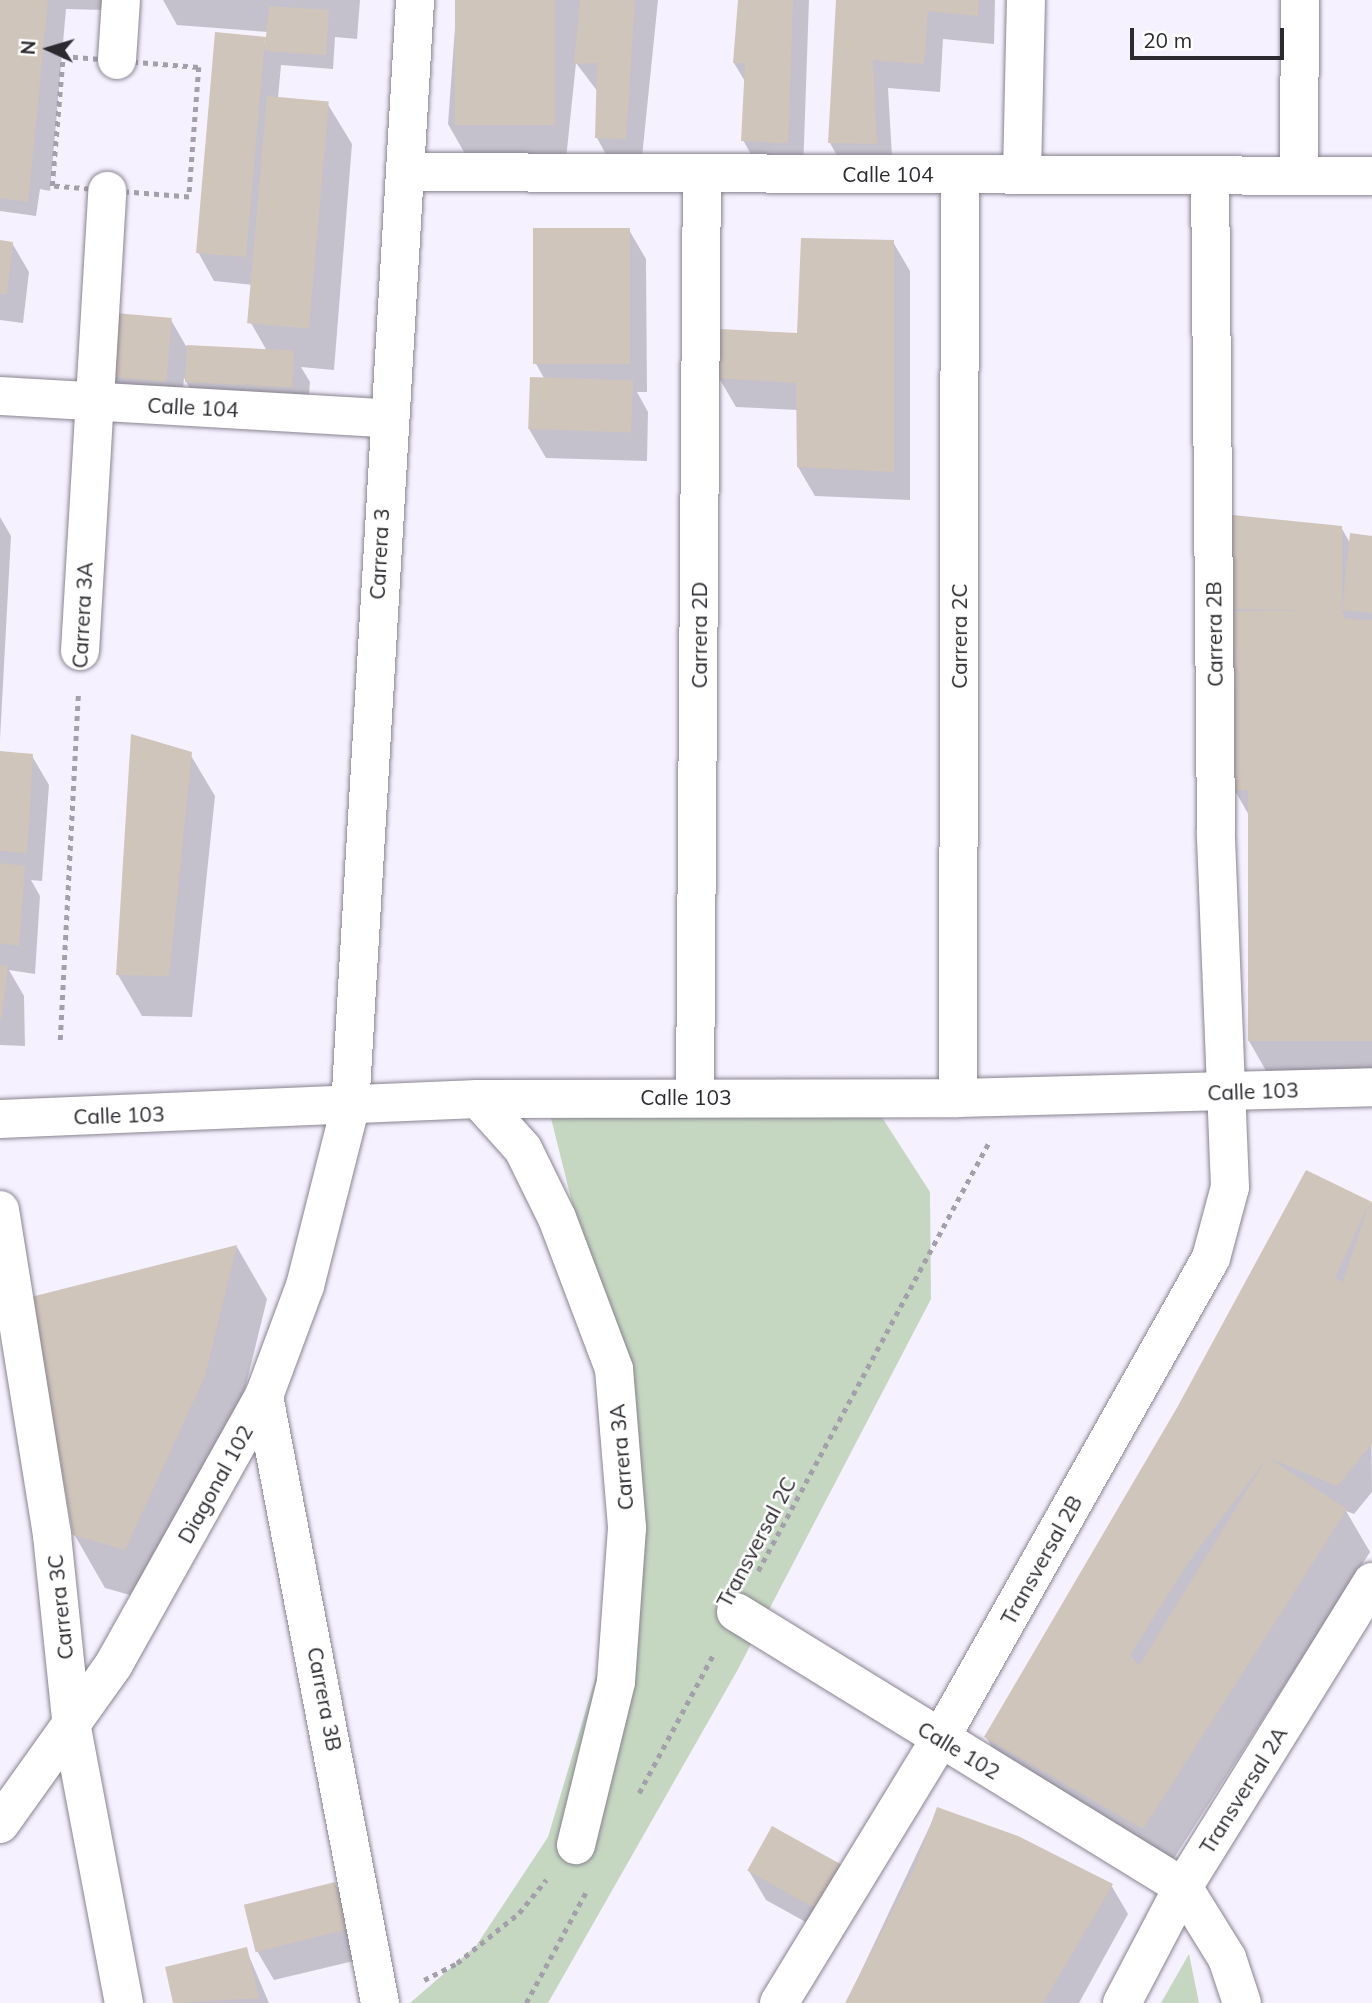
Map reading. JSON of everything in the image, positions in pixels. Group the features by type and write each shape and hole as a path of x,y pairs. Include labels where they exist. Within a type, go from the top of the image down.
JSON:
{"street":[{"path":"117,60 121,0"},
{"name":"Carrera 3","path":"350,1108 387,418 415,0"},
{"path":"1022,174 1026,0"},
{"path":"1299,176 1300,0"},
{"name":"Calle 104","path":"405,172 1372,176"},
{"name":"Carrera 2D","path":"695,1096 702,173"},
{"name":"Carrera 2C","path":"958,1098 960,174"},
{"name":"Carrera 2B","path":"1210,175 1216,831 1228,1092"},
{"name":"Carrera 3A","path":"80,651 107,191"},
{"name":"Calle 104","path":"0,396 387,418"},
{"name":"Calle 103","path":"0,1119 350,1108 478,1099 695,1096 958,1098 1372,1087"},
{"name":"Transversal 2B","path":"779,2003 940,1739 1211,1258 1230,1186 1228,1092"},
{"name":"Carrera 3A","path":"478,1099 523,1149 557,1217 614,1369 627,1528 616,1682 576,1844"},
{"name":"Diagonal 102","path":"0,1824 72,1728 264,1396 305,1286 350,1108"},
{"name":"Carrera 3C","path":"0,1210 52,1535 72,1728 124,2003"},
{"name":"Carrera 3B","path":"264,1396 380,2002"},
{"name":"Transversal 2A","path":"1122,2003 1183,1887 1372,1582"},
{"name":"Calle 102","path":"736,1612 1183,1887"},
{"path":"1183,1887 1227,1958 1242,2003"}],"path":[{"path":"63,56 199,67 188,197 107,191 52,186 63,56"},
{"name":"Carrera 3A","path":"60,1040 80,651"},
{"name":"Transversal 2C","path":"631,1808 1014,1097"},
{"path":"380,2002 457,1963 519,1913 576,1844"},
{"path":"526,2003 592,1881"}],"green space":[{"path":"547,1102 876,1108 930,1192 931,1299 737,1671 548,2003 410,2003 476,1946 548,1837 614,1616 594,1291"},
{"path":"1189,1954 1199,2003 1161,2003"}],"building":[{"path":"0,0 48,0 28,202 0,198"},
{"path":"455,0 555,0 555,125 455,125"},
{"path":"580,0 635,0 626,139 595,138 597,63 574,64"},
{"path":"738,0 793,0 788,143 741,141 745,63 733,63"},
{"path":"836,0 979,0 978,16 928,11 924,64 873,60 877,144 828,143"},
{"path":"269,6 329,10 326,55 265,51 265,39 246,257 196,253 215,32 266,37"},
{"path":"267,96 329,101 309,329 247,323"},
{"path":"533,228 630,228 630,364 533,364"},
{"path":"801,238 894,240 894,472 797,467 796,383 717,378 720,329 797,333"},
{"path":"0,240 13,242 7,294 0,294"},
{"path":"116,313 172,318 166,382 110,377"},
{"path":"187,345 294,351 292,388 185,382"},
{"path":"530,377 633,381 631,433 528,429"},
{"path":"1223,514 1342,526 1342,610 1345,619 1372,620 1372,1041 1248,1041 1248,790 1232,790 1235,652 1219,652 1221,612 1310,610 1224,609"},
{"path":"1350,533 1372,536 1372,613 1342,610"},
{"path":"131,734 192,752 169,976 116,975"},
{"path":"0,751 33,754 27,853 0,851"},
{"path":"0,863 25,866 19,946 0,943"},
{"path":"0,965 8,966 0,1018"},
{"path":"1306,1170 1370,1201 1372,1202 1372,1444 1337,1486 1267,1457 1347,1509 1143,1829 984,1737 1178,1406","holes":["1370,1201 1343,1282 1335,1278","1265,1461 1139,1666 1130,1655 1185,1567"]},
{"path":"237,1245 205,1376 125,1550 73,1535 31,1297"},
{"path":"937,1807 1018,1836 1113,1884 1043,2003 845,2003 916,1865"},
{"path":"772,1826 849,1869 824,1913 747,1871"},
{"path":"335,1882 347,1930 256,1952 244,1905"},
{"path":"247,1947 259,1998 173,2003 165,1967"}]}
